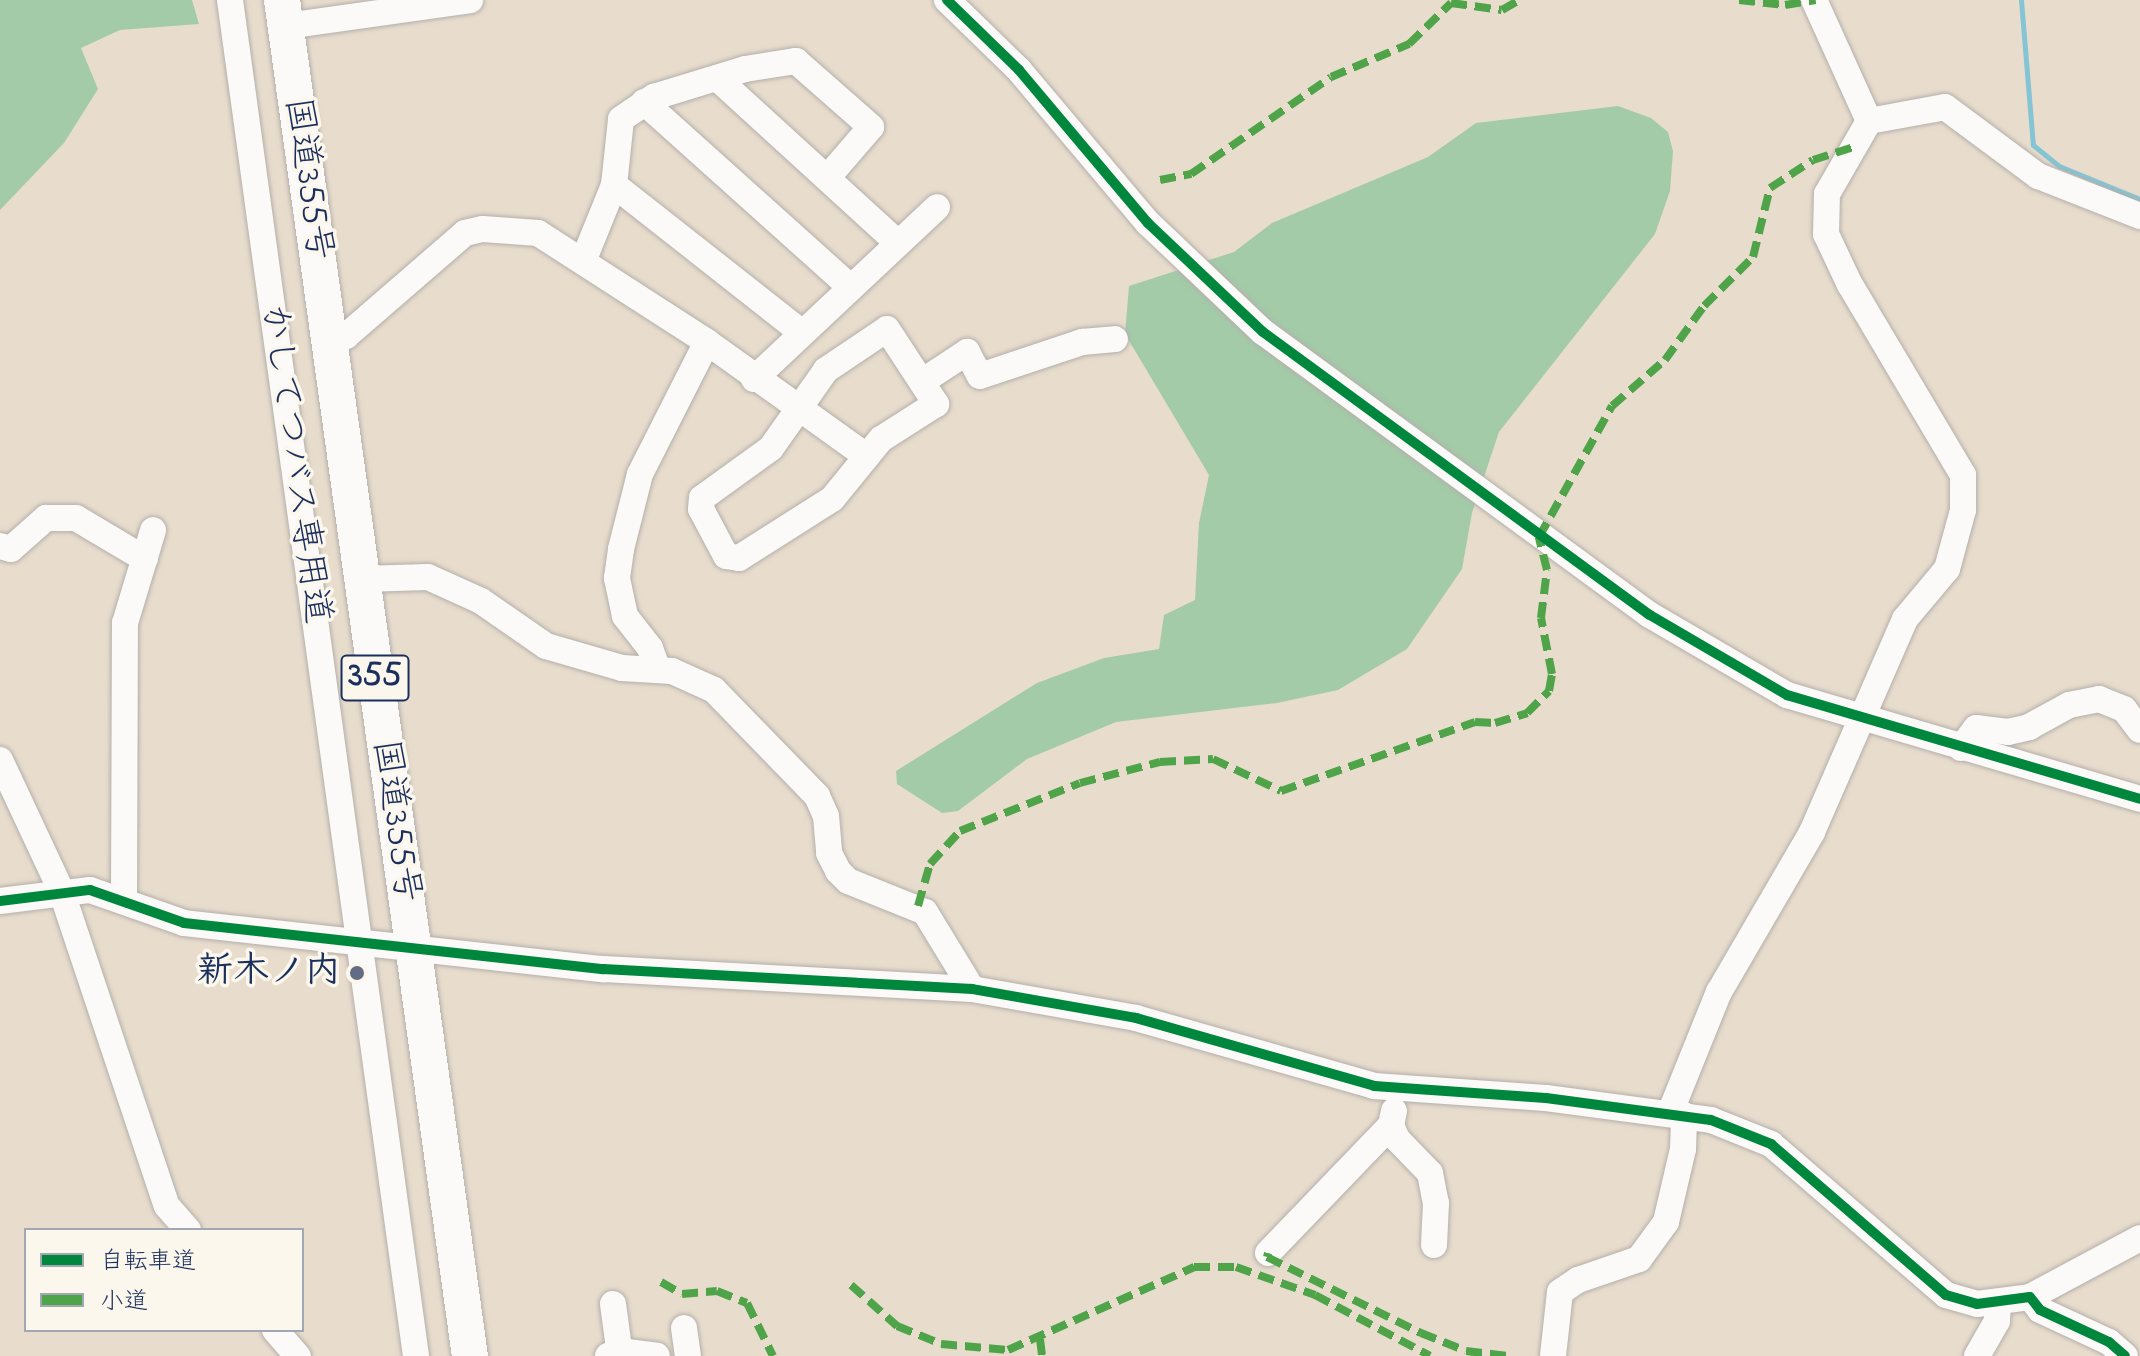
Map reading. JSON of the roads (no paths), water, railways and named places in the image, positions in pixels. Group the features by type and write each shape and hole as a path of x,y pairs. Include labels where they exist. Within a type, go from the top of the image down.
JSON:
{"highway":[{"name":"国道355号","path":"284,13 470,1356"}],"street":[{"name":"かしてつバス専用道","path":"230,0 416,1356"},
{"path":"284,13 470,0"},
{"path":"947,0 1019,70 1148,223 1263,332 1650,615 1787,695 1860,720 2140,799"},
{"path":"1814,0 1869,121"},
{"path":"584,259 614,185 621,119 644,102 717,78 796,61 871,127 828,177"},
{"path":"717,78 898,243"},
{"path":"644,102 849,286"},
{"path":"1553,1356 1560,1292 1578,1280 1639,1259 1666,1222 1683,1149 1677,1114 1719,992 1812,832 1905,619 1947,569 1963,510 1963,475 1850,285 1826,234 1827,194 1869,121 1945,107 2038,176 2140,216"},
{"path":"614,185 801,332"},
{"path":"754,379 849,286 937,207"},
{"path":"329,341 346,336 465,233 483,229 538,233 584,259 707,342 798,411 866,456"},
{"path":"887,329 923,381 936,404 892,430 866,456 832,499 739,558 729,559 701,509 702,498 771,448 826,370 887,329"},
{"path":"923,381 967,352 980,376 1082,342 1115,339"},
{"path":"658,670 650,648 625,616 617,578 621,549 640,474 707,342"},
{"path":"0,546 11,549 46,518 76,518 145,559"},
{"path":"124,899 125,623 153,530"},
{"path":"361,579 428,577 481,601 546,646 622,668 685,675 714,690 817,796 826,816 829,853 838,871 848,881 925,912 972,989"},
{"path":"1961,748 1976,728 2008,732 2029,727 2069,705 2099,699 2124,709 2140,730"},
{"path":"0,760 61,890 146,1151 167,1206 186,1228"},
{"path":"0,901 61,890 90,890 124,899 184,923 413,944 603,969 972,989 1136,1018 1348,1079 1399,1089 1546,1098 1677,1114 1749,1132 1771,1144 1946,1295 1998,1304 2030,1297 2140,1238"},
{"path":"1268,1253 1391,1125 1399,1089"},
{"path":"1391,1125 1430,1173 1436,1203 1434,1245"},
{"path":"2030,1297 2040,1310 2109,1342 2125,1356"},
{"path":"613,1304 616,1354 657,1356"},
{"path":"1977,1356 1997,1321 1998,1304"},
{"path":"684,1328 688,1356"},
{"path":"277,1332 298,1356"}],"waterway":[{"path":"2021,0 2033,145 2059,166 2140,199"}],"place":[{"name":"新木ノ内","path":"357,973"}]}
